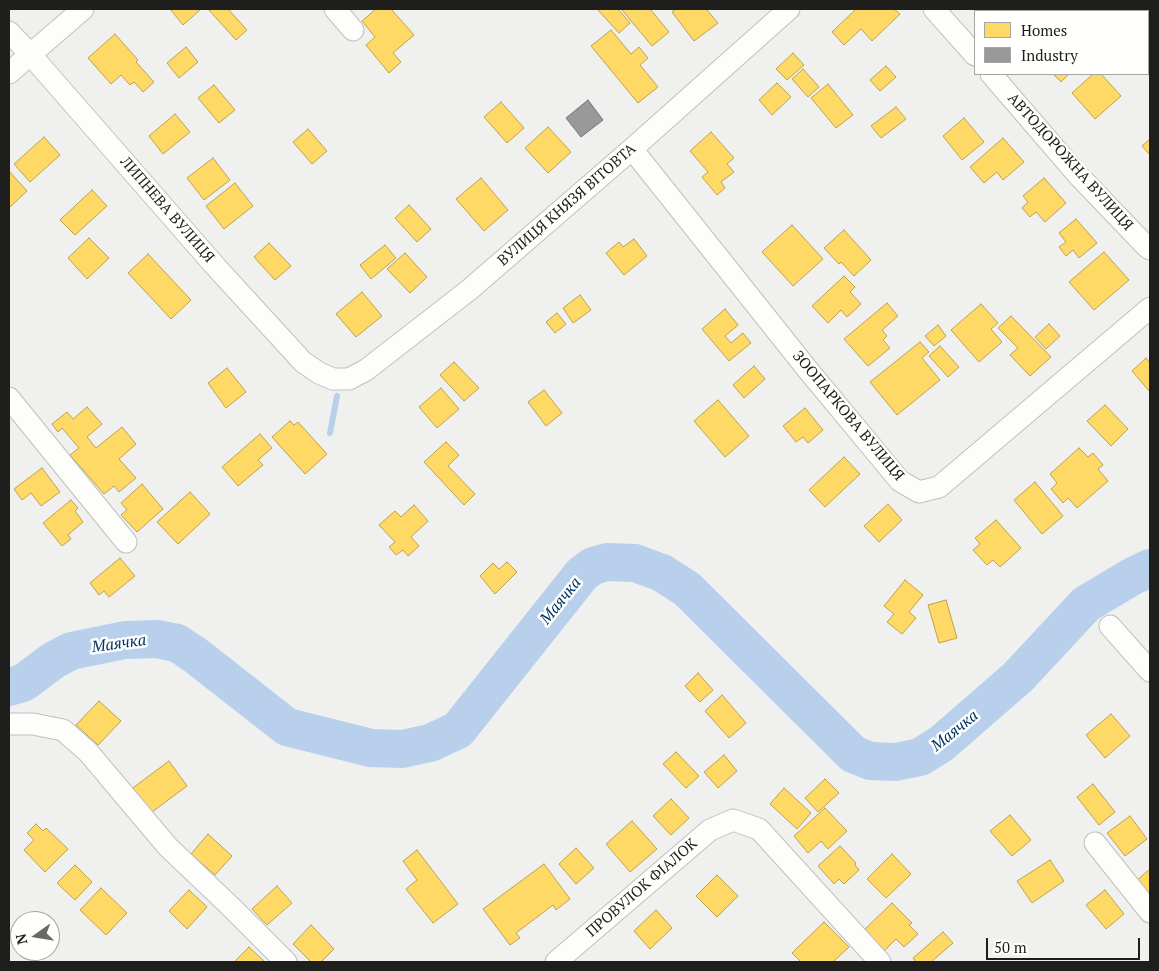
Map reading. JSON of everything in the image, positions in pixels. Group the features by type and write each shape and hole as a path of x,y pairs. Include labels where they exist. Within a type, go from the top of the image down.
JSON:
{"street":[{"path":"9,73 82,9"},
{"path":"335,9 353,30"},
{"name":"ВУЛИЦЯ КНЯЗЯ ВІТОВТА","path":"332,379 348,378 366,370 469,290 632,149 789,9"},
{"path":"934,9 974,54"},
{"name":"ЛИПНЕВА ВУЛИЦЯ","path":"9,32 210,260 304,362 332,379"},
{"name":"АВТОДОРОЖНА ВУЛИЦЯ","path":"993,75 1078,175 1150,249"},
{"name":"ЗООПАРКОВА ВУЛИЦЯ","path":"632,149 808,370 894,474 900,481 920,492 938,487 1150,308"},
{"path":"9,398 126,542"},
{"path":"1110,626 1150,671"},
{"path":"9,724 33,724 64,730 88,752 168,847 286,962"},
{"name":"ПРОВУЛОК ФІАЛОК","path":"556,962 710,830 733,820 759,828 880,962"},
{"path":"1095,843 1150,912"}],"building: Homes":[{"path":"170,9 199,9 200,10 183,25"},
{"path":"208,9 228,9 247,30 236,40"},
{"path":"376,9 391,9 414,35 393,53 401,62 389,73 366,45 375,37 362,21"},
{"path":"597,9 618,9 630,23 619,33"},
{"path":"623,9 650,9 669,32 652,46"},
{"path":"676,9 706,9 718,23 694,41 672,12"},
{"path":"856,9 894,9 900,14 872,41 861,29 844,45 832,32"},
{"path":"611,30 631,54 639,47 648,58 640,65 658,87 638,103 591,46"},
{"path":"115,34 154,82 143,92 134,82 130,85 121,75 111,84 88,58"},
{"path":"186,47 198,62 179,78 167,63"},
{"path":"793,53 804,65 787,80 776,69"},
{"path":"886,66 896,77 880,91 870,80"},
{"path":"803,69 819,87 808,97 792,79"},
{"path":"1054,75 1068,75 1061,82"},
{"path":"1092,75 1102,75 1121,96 1095,119 1072,93"},
{"path":"777,83 791,97 772,115 759,100"},
{"path":"828,84 853,115 836,128 811,98"},
{"path":"214,85 235,110 219,123 198,98"},
{"path":"501,102 524,128 507,143 484,117"},
{"path":"896,107 906,119 881,138 871,126"},
{"path":"175,114 190,132 163,154 149,136"},
{"path":"964,118 984,142 962,160 943,136"},
{"path":"548,127 571,152 548,173 525,148"},
{"path":"308,129 327,151 312,164 293,142"},
{"path":"711,132 734,158 727,164 734,172 721,182 725,188 717,195 702,177 708,172 690,151"},
{"path":"44,137 60,155 30,182 14,164"},
{"path":"1003,138 1024,162 1003,180 997,172 984,183 970,167"},
{"path":"1150,139 1150,155 1142,146"},
{"path":"213,158 230,180 204,200 187,178"},
{"path":"9,171 27,191 10,207 9,205"},
{"path":"481,178 508,210 484,231 456,199"},
{"path":"1044,178 1066,203 1045,222 1036,212 1030,217 1022,208 1028,202 1023,196"},
{"path":"235,183 253,206 224,229 206,206"},
{"path":"92,190 107,206 75,235 60,220"},
{"path":"409,205 431,229 417,242 395,218"},
{"path":"1076,219 1097,243 1079,258 1073,250 1066,256 1059,247 1066,242 1059,233"},
{"path":"792,225 823,259 793,286 762,252"},
{"path":"844,230 871,260 854,276 824,248"},
{"path":"89,238 109,258 87,279 68,258"},
{"path":"634,239 647,256 624,275 606,253 619,242 623,247"},
{"path":"269,243 291,266 275,280 254,257"},
{"path":"385,245 396,258 371,279 360,265"},
{"path":"1104,252 1129,280 1094,310 1069,282"},
{"path":"405,253 427,277 410,293 387,269"},
{"path":"148,254 191,300 171,319 128,273"},
{"path":"844,276 855,287 850,292 861,304 847,317 841,310 828,323 812,306"},
{"path":"362,292 382,316 356,337 336,314"},
{"path":"580,295 591,310 573,323 563,308"},
{"path":"887,303 898,316 882,330 887,336 883,340 890,348 868,366 844,339"},
{"path":"981,304 998,323 991,329 1002,342 979,362 951,330"},
{"path":"725,309 738,325 725,336 731,343 743,333 751,343 729,361 702,329"},
{"path":"557,313 566,324 555,333 546,322"},
{"path":"1011,316 1051,357 1030,376 1010,355 1018,348 998,328"},
{"path":"1049,324 1060,336 1046,349 1035,337"},
{"path":"938,325 946,336 934,346 925,336"},
{"path":"920,342 929,352 922,358 940,380 897,415 870,382"},
{"path":"940,346 959,367 948,377 929,356"},
{"path":"1146,358 1150,363 1150,392 1132,371"},
{"path":"454,362 479,388 464,401 440,375"},
{"path":"754,366 765,379 744,398 733,385"},
{"path":"227,368 246,392 226,408 208,383"},
{"path":"441,388 459,409 437,428 419,407"},
{"path":"544,390 562,413 546,426 528,402"},
{"path":"718,400 749,436 725,457 694,421"},
{"path":"1105,405 1128,429 1111,446 1087,421"},
{"path":"87,407 102,424 87,437 96,448 122,427 136,444 119,459 136,478 119,492 114,486 104,494 70,455 79,448 62,428 58,432 52,424 67,412 73,419"},
{"path":"805,408 823,430 808,443 803,437 796,442 783,426"},
{"path":"290,421 294,425 298,422 327,454 305,474 272,437"},
{"path":"260,434 272,448 258,460 263,465 238,486 222,467"},
{"path":"446,442 459,455 448,466 475,494 464,505 424,462"},
{"path":"1079,448 1088,457 1093,453 1103,465 1098,469 1108,481 1077,508 1068,498 1063,503 1051,489 1057,483 1050,474"},
{"path":"844,457 860,474 825,507 809,490"},
{"path":"42,468 60,492 41,506 31,493 22,500 14,489"},
{"path":"1035,482 1063,516 1042,534 1014,500"},
{"path":"142,484 163,509 137,532 121,515 127,510 121,503"},
{"path":"190,492 210,514 178,544 157,522"},
{"path":"71,500 78,508 75,511 83,522 68,535 71,539 62,546 43,523"},
{"path":"888,504 902,520 879,542 864,526"},
{"path":"414,505 428,521 411,537 419,546 408,556 403,550 396,555 389,547 395,542 379,525 395,511 401,517"},
{"path":"996,520 1021,548 1000,567 993,560 987,565 973,550 980,544 975,538"},
{"path":"120,558 135,576 109,597 104,591 99,595 90,583"},
{"path":"507,562 517,572 495,594 480,576 493,563 499,569"},
{"path":"905,580 923,595 909,612 916,618 902,634 887,622 894,614 884,606"},
{"path":"946,600 957,638 939,643 928,605"},
{"path":"698,673 713,690 700,702 685,686"},
{"path":"722,695 746,723 729,738 705,711"},
{"path":"99,701 121,721 98,745 76,725"},
{"path":"1111,714 1130,736 1105,758 1086,735"},
{"path":"676,752 699,776 686,788 663,764"},
{"path":"724,755 737,771 718,788 704,772"},
{"path":"169,761 187,786 148,815 130,790"},
{"path":"825,779 839,793 818,812 805,798"},
{"path":"1093,784 1115,812 1099,825 1077,797"},
{"path":"784,788 811,813 797,829 770,804"},
{"path":"671,799 689,818 671,835 653,816"},
{"path":"825,808 847,831 828,849 821,841 808,853 794,836"},
{"path":"1010,815 1031,840 1012,856 990,831"},
{"path":"1130,816 1147,839 1125,856 1107,833"},
{"path":"632,821 657,849 630,872 606,844"},
{"path":"36,824 43,831 46,828 68,849 45,872 24,850 34,840 27,833"},
{"path":"208,834 232,856 215,875 191,854"},
{"path":"840,846 856,863 855,865 859,870 844,884 839,879 834,884 818,866"},
{"path":"576,848 594,868 576,884 559,864"},
{"path":"417,850 458,904 433,923 406,889 417,880 403,861"},
{"path":"892,854 911,874 886,898 867,879"},
{"path":"1050,860 1064,881 1032,903 1017,881"},
{"path":"544,864 570,899 556,910 553,905 516,933 520,938 510,945 483,909"},
{"path":"75,865 92,882 75,900 57,883"},
{"path":"1150,869 1150,898 1136,881"},
{"path":"717,875 738,896 717,917 696,896"},
{"path":"277,886 292,903 267,925 252,909"},
{"path":"101,888 127,913 106,935 80,910"},
{"path":"189,890 207,907 187,929 169,911"},
{"path":"1105,890 1124,914 1106,929 1086,905"},
{"path":"892,903 912,923 909,925 918,934 904,947 896,939 883,952 863,931"},
{"path":"656,910 672,928 650,949 634,931"},
{"path":"824,922 849,947 833,962 801,962 792,953"},
{"path":"311,925 334,949 321,962 311,962 293,944"},
{"path":"943,932 953,943 931,962 916,962 913,958"},
{"path":"249,947 265,962 234,962"}],"building: Industry":[{"path":"588,100 603,120 581,137 566,118"}],"waterway":[{"path":"330,433 337,396"},
{"name":"Маячка","path":"9,687 23,683 54,660 71,651 125,640 157,639 177,643 195,655 287,727 371,748 402,749 430,743 458,730 582,574 593,566 607,562 635,563 662,573 687,589 853,754 870,761 896,762 920,757 941,744 1018,677 1086,604 1150,568"}]}
